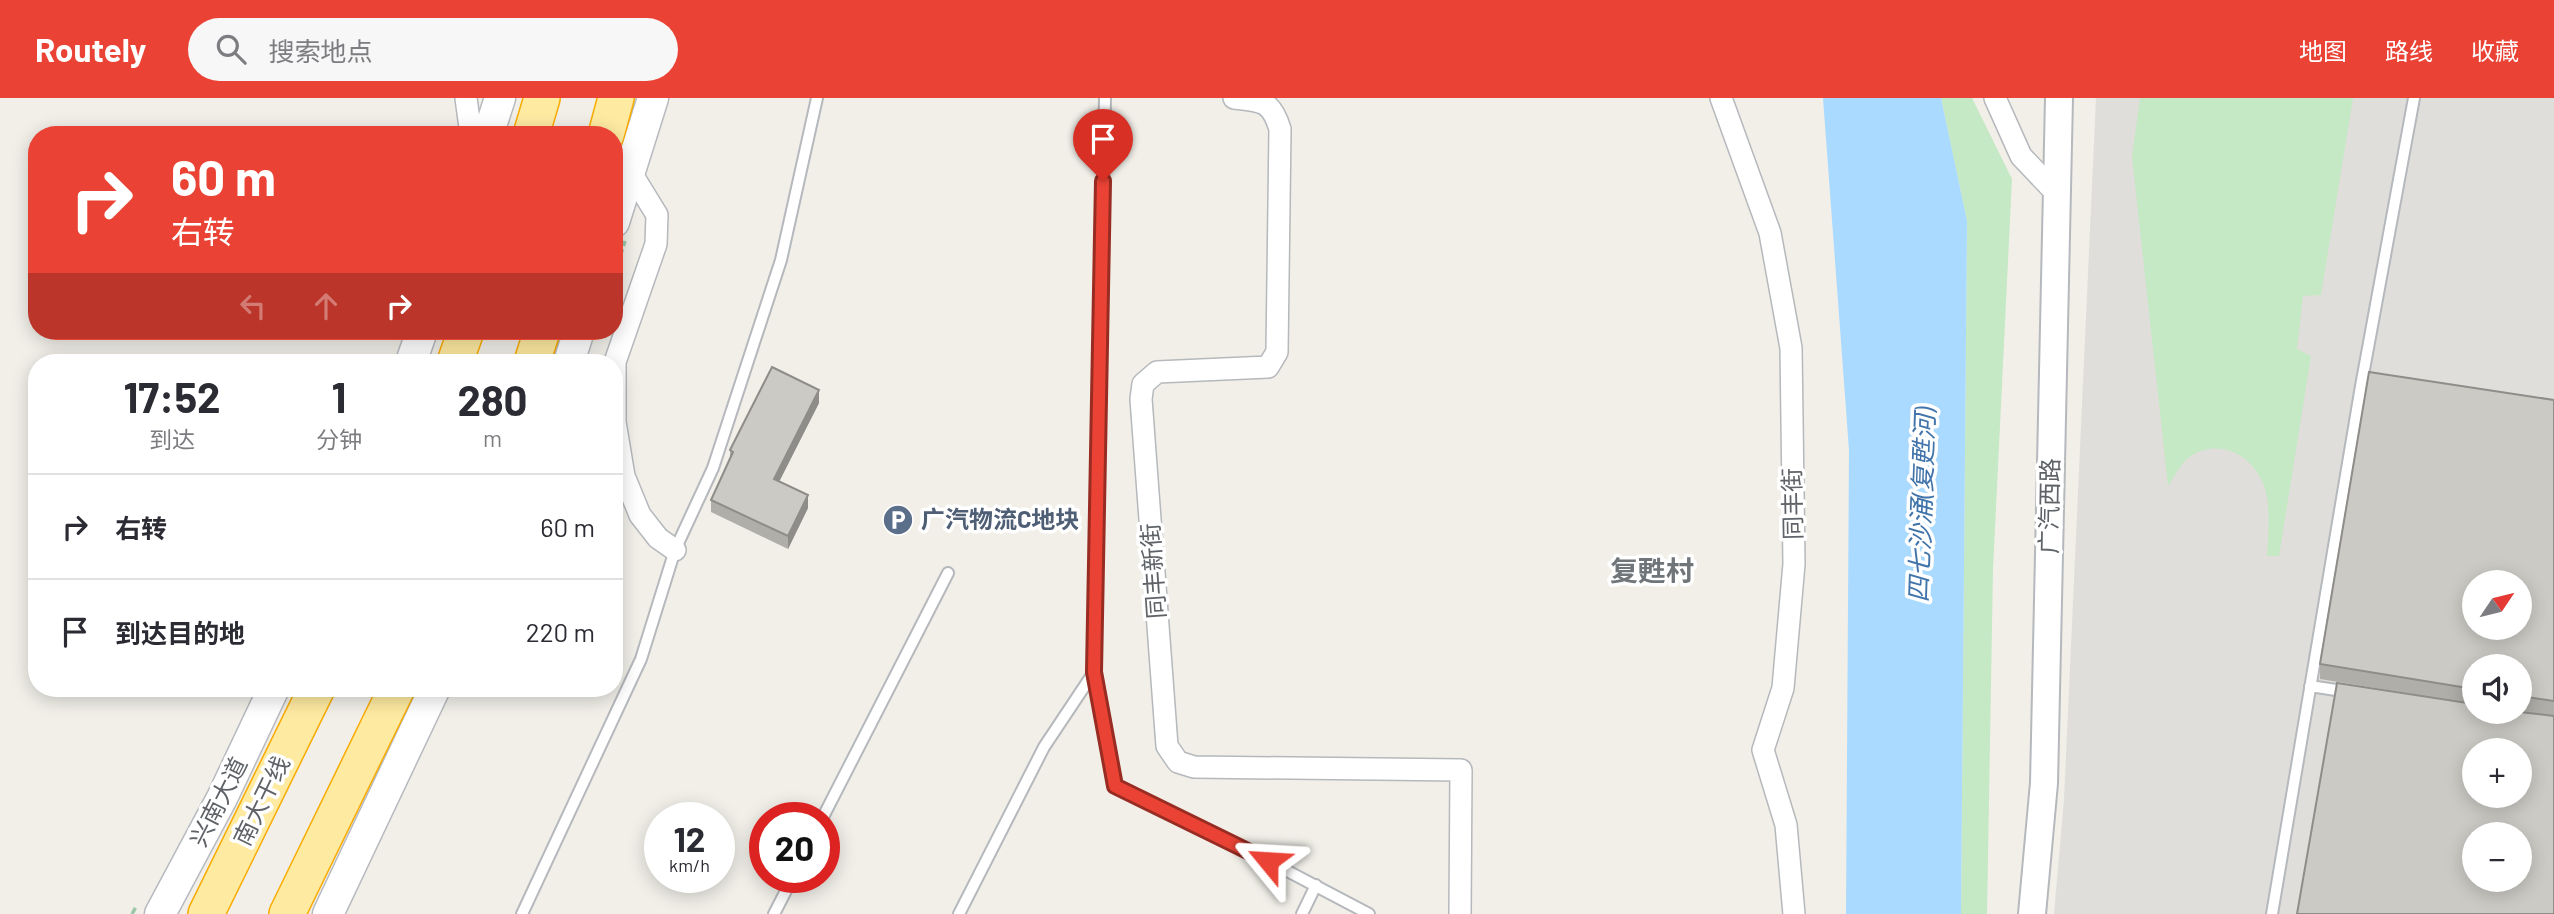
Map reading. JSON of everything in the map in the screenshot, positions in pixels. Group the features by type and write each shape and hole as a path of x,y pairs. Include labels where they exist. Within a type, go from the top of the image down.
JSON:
{"highway":[{"path":"534,126 542,98"},
{"path":"608,126 616,98"},
{"name":"南大干线","path":"209,905 313,697"},
{"path":"287,914 393,697"}],"main road":[{"path":"491,126 500,98"},
{"path":"623,193 653,98"},
{"name":"兴南大道","path":"160,914 222,798 270,697"},
{"path":"328,914 431,697"}],"street":[{"path":"466,98 470,126"},
{"name":"同丰新街","path":"1234,98 1260,100 1275,111 1280,129 1278,352 1268,367 1157,372 1143,384 1141,399 1167,746 1178,762 1194,767 1461,771 1460,914"},
{"name":"同丰街","path":"1721,98 1770,233 1791,348 1794,564 1783,688 1763,750 1786,825 1794,914"},
{"path":"1995,98 2021,156 2057,194"},
{"name":"广汽西路","path":"2032,914 2044,783 2059,98"},
{"path":"623,339 656,244 657,215 630,171"},
{"path":"623,470 640,515 658,538 675,550"}],"lane":[{"path":"522,914 641,659 675,550 713,468 781,260 817,98"},
{"path":"1105,98 1094,672 1115,786 1369,914"},
{"path":"2272,914 2361,386 2414,98"},
{"path":"831,802 948,573"},
{"path":"959,914 1044,747 1094,672"},
{"path":"2310,685 2365,694"},
{"path":"1302,914 1316,885"},
{"path":"774,914 785,893"}],"shaded area":[{"path":"2096,98 2554,98 2554,914 2054,914 2064,799"}],"green space":[{"path":"1941,98 1972,98 2012,179 1993,569 1987,914 1961,914 1967,222"},
{"path":"2140,98 2353,98 2321,295 2303,296 2297,349 2311,356 2279,556 2267,556 2269,518 2265,489 2256,471 2241,456 2222,449 2201,451 2184,462 2168,486 2132,157"}],"water":[{"name":"四七沙涌(复甦河)","path":"1823,98 1941,98 1967,221 1961,914 1846,914 1849,450"}],"building":[{"path":"772,367 819,390 774,479 808,495 788,536 711,500 733,452 730,450"},
{"path":"2369,372 2554,400 2554,701 2532,698 2532,654 2462,654 2462,687 2320,664"},
{"path":"2337,683 2462,702 2462,724 2532,724 2532,713 2554,716 2554,914 2297,914"}],"place":[{"name":"广汽物流C地块","path":"898,520"}],"district":[{"name":"复甦村","path":"1652,571"}],"route":[{"path":"1103,181 1094,672 1115,786 1268,861"}]}
